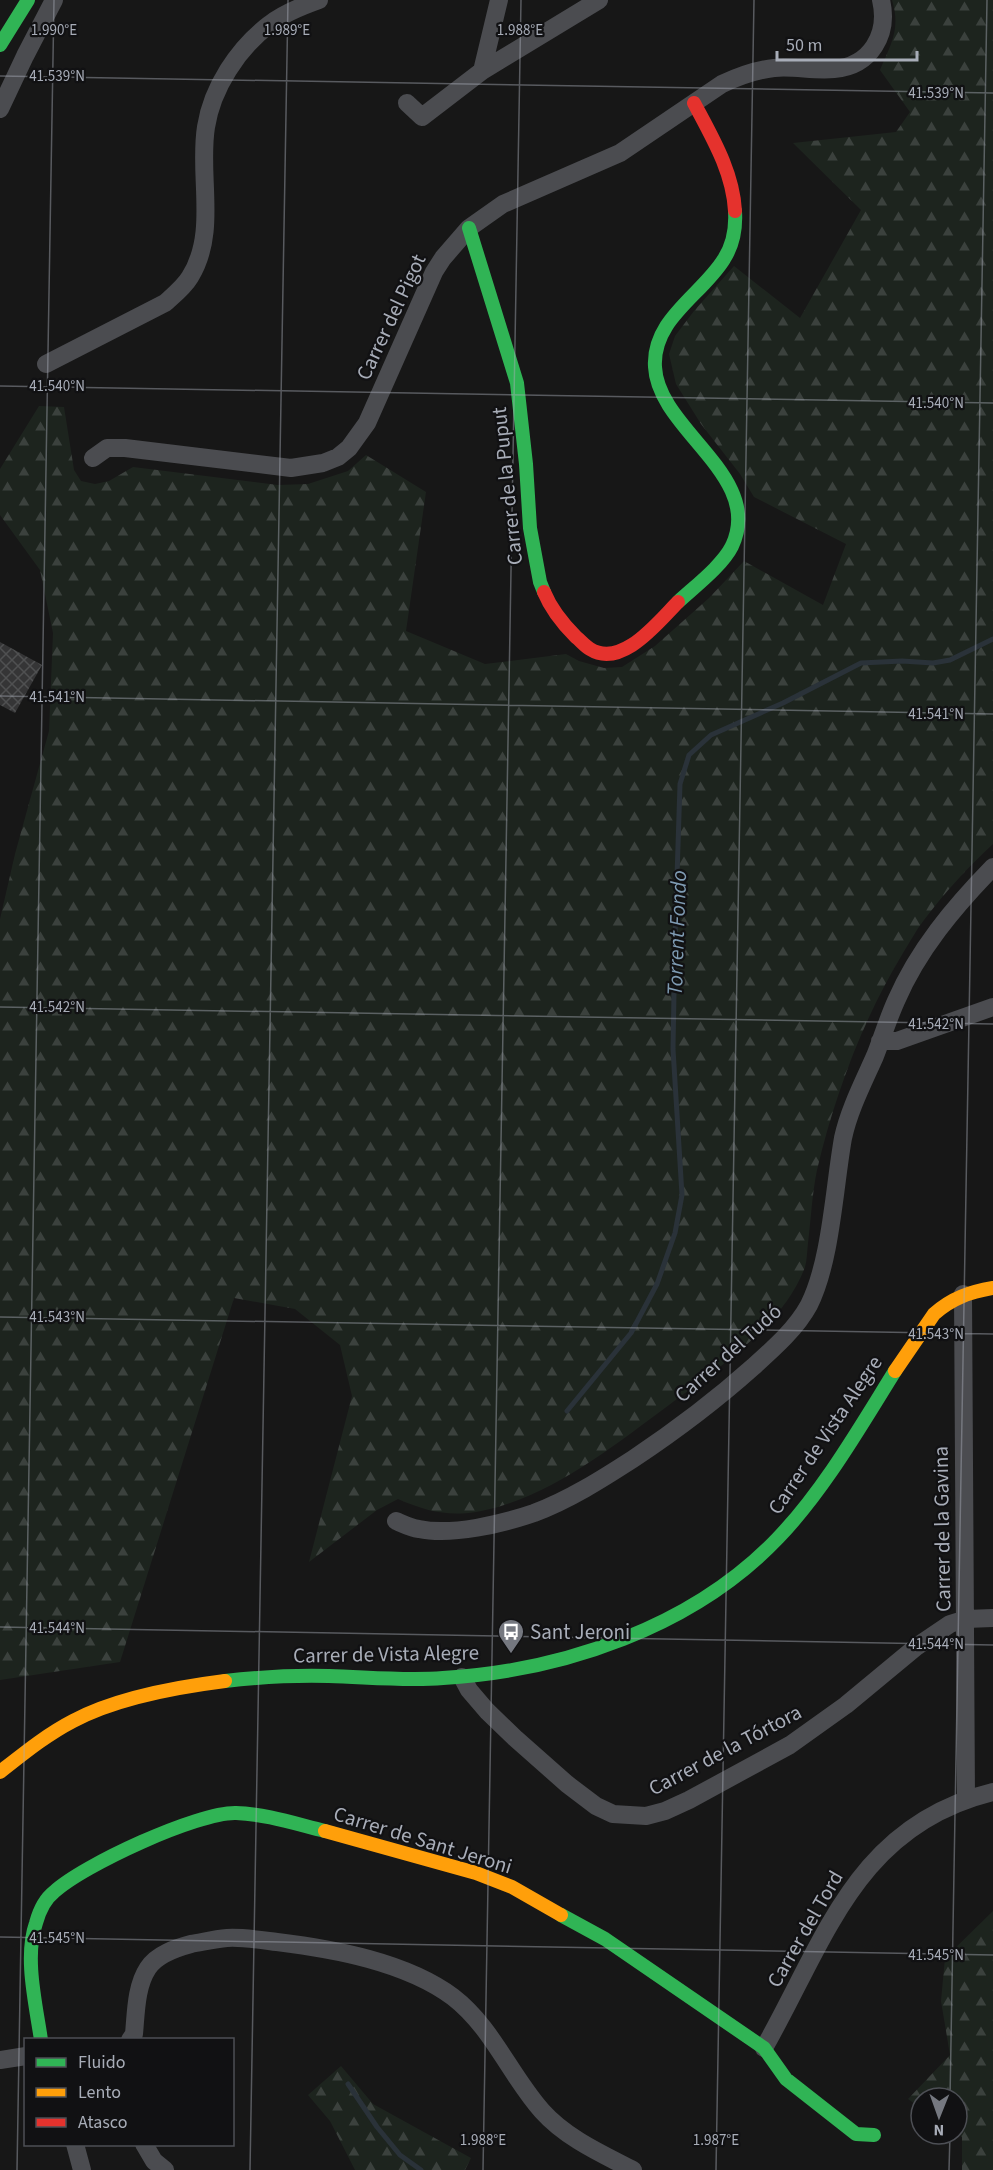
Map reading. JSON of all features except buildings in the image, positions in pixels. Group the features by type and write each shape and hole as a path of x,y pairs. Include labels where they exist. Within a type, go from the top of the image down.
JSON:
{"street":[{"path":"0,35 15,0"},
{"path":"0,45 28,0"},
{"path":"0,109 24,56 54,0"},
{"path":"46,364 165,303 180,290 190,277 197,262 205,224 204,152 206,128 212,104 240,53 255,37 285,14 319,0"},
{"path":"482,71 499,0"},
{"path":"407,104 422,117 482,71 599,0"},
{"name":"Carrer del Pigot","path":"93,458 107,448 125,448 291,468 323,463 338,457 349,448 367,423 434,272 469,228 503,204 620,153 722,84 738,76 755,71 796,68 835,69 861,60 873,49 881,37 884,21 881,0"},
{"name":"Carrer de la Puput","path":"469,228 517,382 530,528 540,582 558,618 581,642 600,653 623,651 635,644 724,557 737,534 739,522 735,499 707,453 661,392 654,368 653,357 662,330 724,259 731,248 735,232 736,203 724,163 694,103"},
{"name":"Carrer del Tudó","path":"396,1521 419,1530 446,1531 502,1522 535,1512 605,1477 662,1440 716,1400 789,1332 807,1310 817,1289 844,1135 857,1095 897,1000 928,943 949,915 993,867"},
{"path":"880,1041 897,1041 993,1007"},
{"name":"Carrer de Vista Alegre","path":"0,1772 58,1730 84,1715 166,1692 238,1680 285,1676 462,1677 513,1670 582,1655 627,1640 690,1607 781,1536 841,1455 934,1314 948,1300 963,1294 993,1288"},
{"name":"Carrer de la Gavina","path":"963,1294 966,1800"},
{"name":"Carrer de la Tórtora","path":"462,1677 475,1697 515,1738 596,1806 613,1814 646,1816 665,1811 689,1800 790,1745 846,1705 916,1647 950,1624 966,1619 993,1618"},
{"name":"Carrer del Tord","path":"764,2048 843,1900 870,1865 907,1832 942,1811 966,1800 993,1792"},
{"name":"Carrer de Sant Jeroni","path":"41,2038 33,1989 31,1941 38,1916 53,1893 90,1867 161,1834 214,1815 235,1812 270,1817 346,1837 476,1873 512,1887 605,1939 764,2048 786,2079 856,2134 874,2135"},
{"path":"131,2038 134,2034 139,1989 148,1967 174,1949 227,1938 318,1947 359,1957 405,1972 435,1985 452,1996 483,2027 542,2111 558,2126 633,2170"},
{"path":"0,2060 24,2056"},
{"path":"75,2146 82,2170"},
{"path":"145,2146 154,2161 165,2170"}],"green space":[{"path":"892,0 993,0 993,844 957,880 921,924 875,1004 832,1113 817,1170 806,1264 795,1288 782,1308 747,1345 588,1464 566,1477 522,1499 471,1513 447,1513 424,1509 398,1499 377,1510 309,1562 352,1396 340,1345 295,1309 234,1298 120,1662 0,1680 0,919 15,854 49,731 53,633 40,570 0,515 0,469 39,406 64,407 74,470 81,481 95,484 109,481 133,467 278,485 308,484 348,471 366,455 426,492 406,631 485,664 566,654 579,661 604,668 622,667 655,646 709,598 744,561 823,605 846,544 754,497 740,474 701,424 676,384 669,354 675,336 734,266 800,318 861,210 793,143 896,132 910,112 880,70 894,36 895,10"},
{"path":"993,1911 993,2170 962,2170 962,2146 969,2146 969,2086 920,2086 950,2055 941,2001 945,1958"},
{"path":"341,2066 373,2104 471,2158 465,2170 355,2170 330,2121 308,2095"}],"waterway":[{"name":"Torrent Fondo","path":"567,1411 631,1333 657,1284 675,1233 682,1195 673,1049 675,938 680,784 689,755 711,735 783,703 861,663 902,661 933,663 950,660 993,639"},
{"path":"348,2084 377,2127 400,2155 421,2170"}],"traffic: fast":[{"path":"0,45 28,0"},
{"path":"678,602 715,569 727,554 732,546 738,521 734,497 723,475 673,412 661,390 655,367 656,350 661,335 670,321 715,272 727,254 733,236 735,211"},
{"path":"469,228 517,383 530,528 544,592"},
{"path":"225,1681 303,1676 429,1679 488,1674 534,1666 579,1654 624,1639 666,1620 707,1596 744,1569 778,1538 826,1479 895,1371"},
{"path":"41,2038 32,1981 33,1936 45,1902 69,1881 114,1855 169,1830 218,1815 236,1813 258,1815 325,1831"},
{"path":"561,1915 605,1939 764,2048 786,2079 856,2134 874,2135"}],"traffic: slow":[{"path":"895,1371 934,1314 962,1296 993,1288"},
{"path":"0,1772 53,1732 90,1713 147,1695 225,1681"},
{"path":"325,1831 476,1873 512,1887 561,1915"}],"traffic: jam":[{"path":"694,103 726,169 735,211"},
{"path":"544,592 562,622 571,632 588,648 602,654 614,653 638,641 678,602"}],"place":[{"name":"Sant Jeroni","path":"511,1655"}]}
